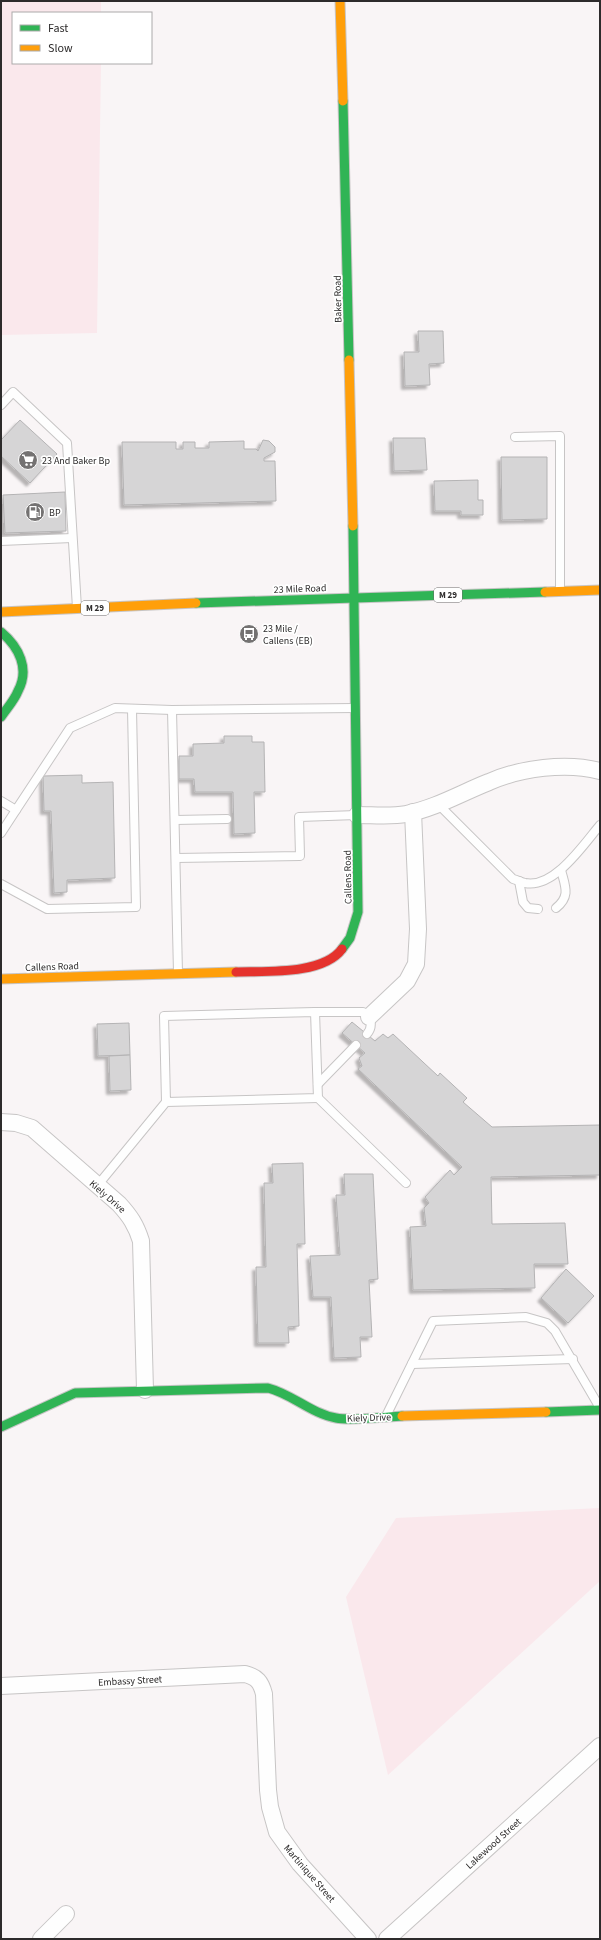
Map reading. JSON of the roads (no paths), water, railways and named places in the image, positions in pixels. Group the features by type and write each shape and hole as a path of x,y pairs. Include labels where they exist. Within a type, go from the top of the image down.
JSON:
{"street":[{"name":"Baker Road","path":"340,1 355,597"},
{"name":"23 Mile Road","path":"1,612 355,597 600,590"},
{"name":"Callens Road","path":"1,979 300,970 337,956 350,938 358,912 355,597"},
{"path":"1,632 14,644 20,654 24,669 21,687 1,717"},
{"path":"358,815 405,814 413,812 450,800 490,781 516,773 547,768 588,768 600,771"},
{"path":"369,1017 407,981 416,964 418,929 413,812"},
{"name":"Kiely Drive","path":"1,1122 24,1125 32,1128 130,1215 137,1226 141,1241 145,1390"},
{"name":"Kiely Drive","path":"1,1427 75,1393 145,1390 268,1388 280,1390 294,1396 323,1414 337,1418 600,1409"},
{"name":"Embassy Street","path":"1,1686 244,1674 258,1680"},
{"name":"Martinique Street","path":"258,1680 262,1686 264,1694 270,1807 277,1832 300,1864 368,1939"},
{"name":"Lakewood Street","path":"387,1939 600,1746"},
{"path":"41,1939 66,1914"}],"lane":[{"path":"1,405 13,392 67,443 77,609"},
{"path":"515,437 560,436 560,592"},
{"path":"1,541 72,538"},
{"path":"1,833 70,728 115,708 172,710 356,708"},
{"path":"1,884 47,909 136,907 132,709"},
{"path":"172,710 178,973"},
{"path":"1,801 16,810"},
{"path":"438,804 513,879 526,883 538,882 561,870 600,825"},
{"path":"176,858 300,856 299,817 358,815"},
{"path":"175,820 227,819"},
{"path":"556,908 563,902 566,892 561,870"},
{"path":"519,881 522,902 528,908 538,909"},
{"path":"315,1012 318,1098"},
{"path":"97,1186 166,1102 164,1016 363,1012 369,1017 371,1027 367,1034"},
{"path":"318,1084 356,1045"},
{"path":"166,1102 318,1098 406,1183"},
{"path":"386,1416 433,1321 526,1317 547,1324 555,1331 573,1359 600,1409"},
{"path":"412,1364 573,1359"}],"place":[{"name":"23 And Baker Bp","path":"28,460"},
{"name":"BP","path":"35,512"},
{"name":"23 Mile / Callens (EB)","path":"249,634"}]}
